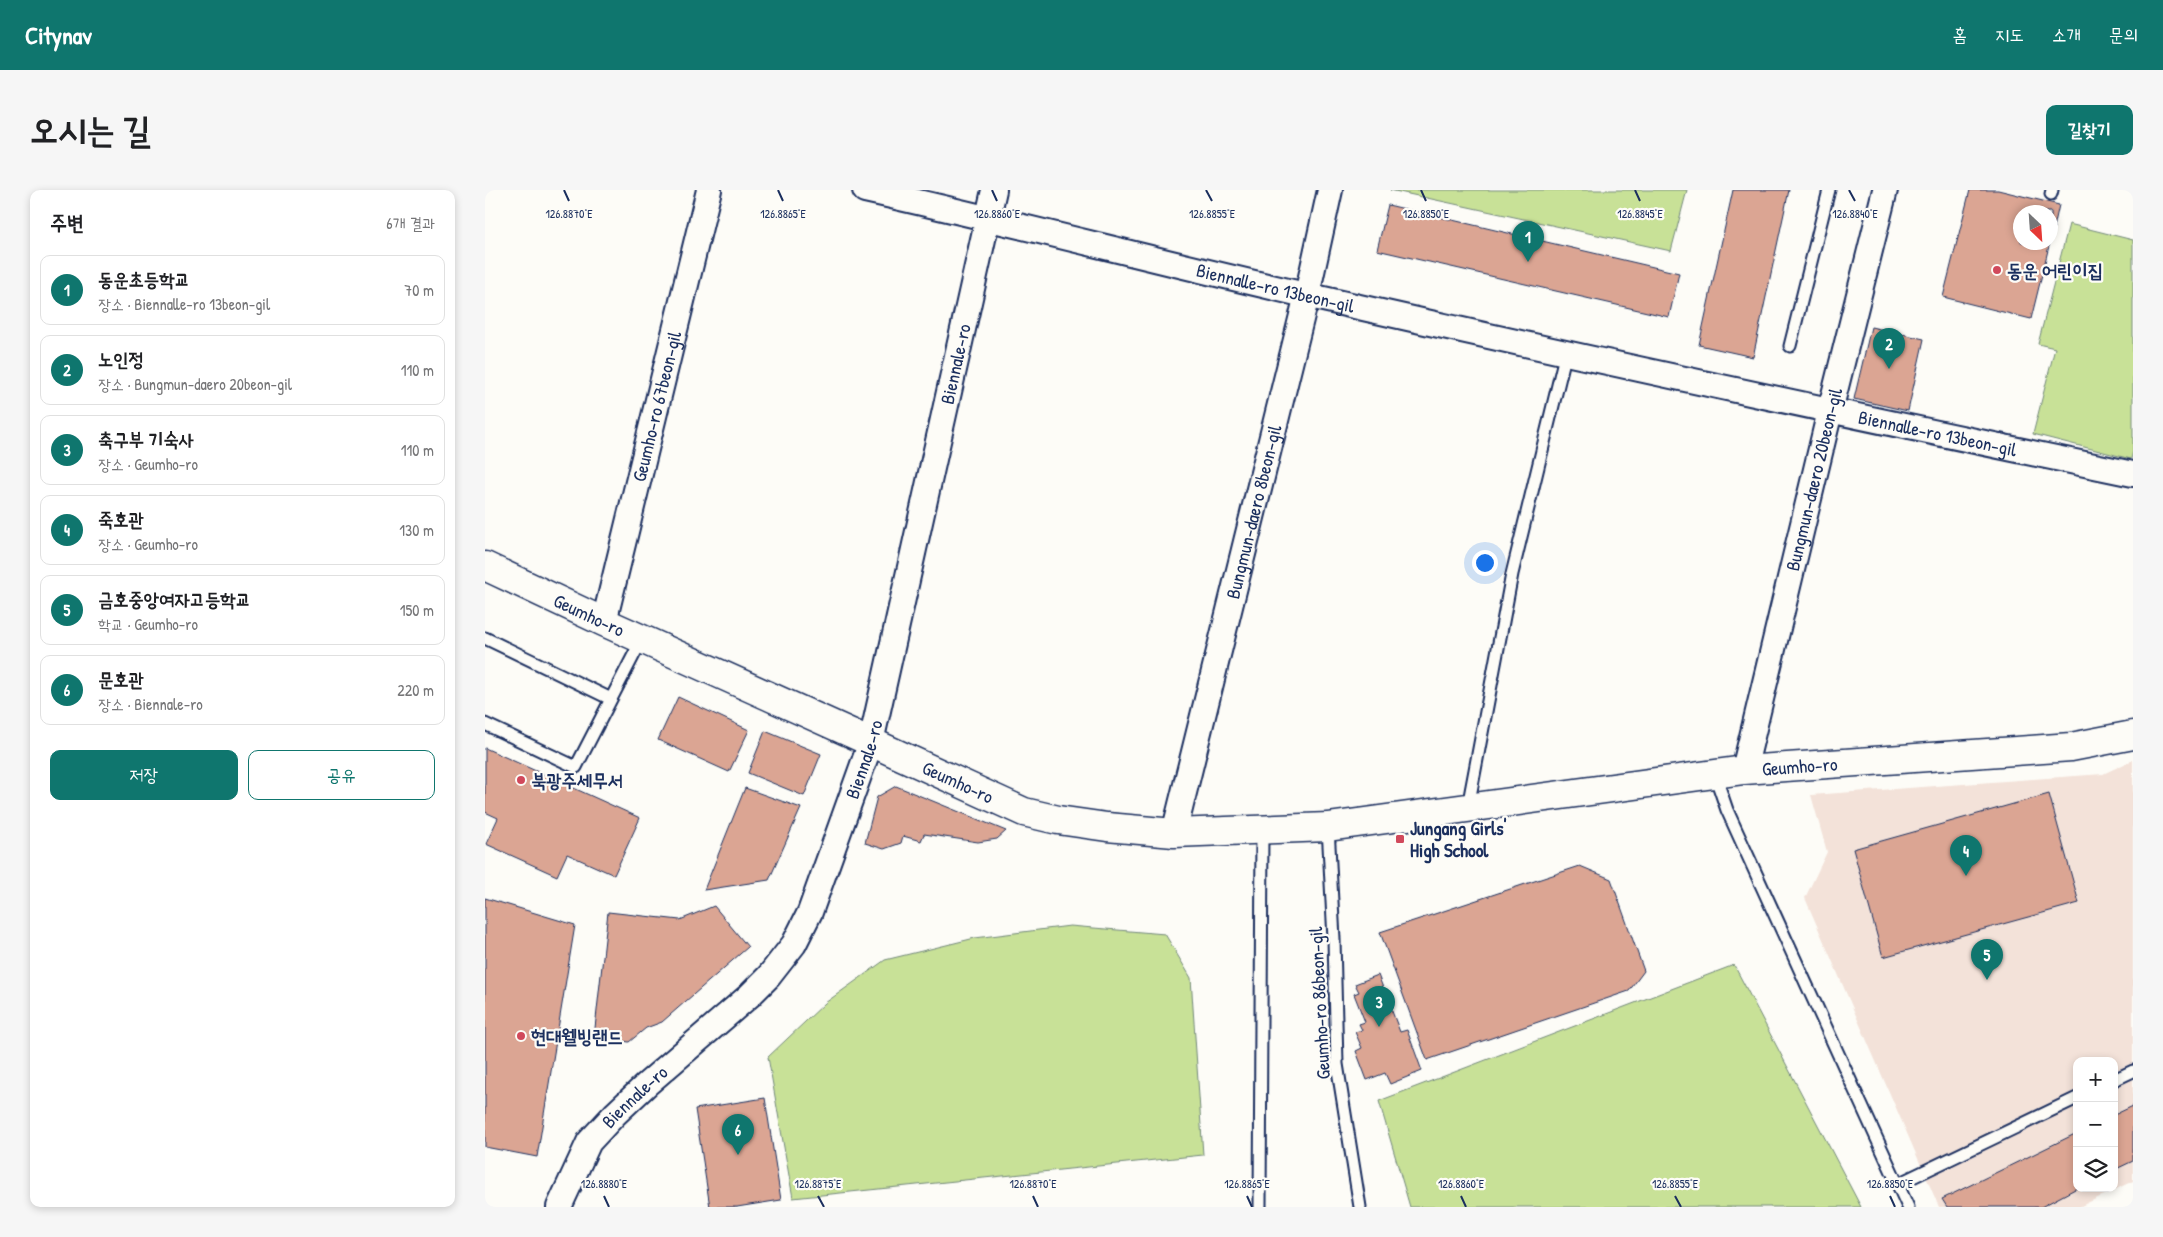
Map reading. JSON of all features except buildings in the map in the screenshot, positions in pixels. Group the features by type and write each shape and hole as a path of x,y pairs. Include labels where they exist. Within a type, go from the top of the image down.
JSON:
{"street":[{"name":"Geumho-ro 67beon-gil","path":"604,622 709,190"},
{"path":"865,190 987,217"},
{"name":"Biennale-ro","path":"559,1207 589,1142 647,1084 749,996 769,976 794,944 810,912 871,742 994,190"},
{"name":"Bungmun-daero 8beon-gil","path":"1174,833 1307,295 1330,190"},
{"name":"Bungmun-daero 20beon-gil","path":"1744,770 1829,412 1885,190"},
{"name":"Biennalle-ro 13beon-gil","path":"987,217 1307,295 1829,412 2133,474"},
{"name":"Geumho-ro","path":"485,566 604,622 1024,812 1068,822 1174,833 1328,827 1744,770 2071,747 2133,735"}],"lane":[{"path":"1790,346 1829,190"},
{"path":"1468,809 1512,574 1566,352"},
{"path":"485,638 611,699"},
{"path":"485,724 576,767 642,639"},
{"path":"1715,774 1731,819 1908,1207"},
{"name":"Geumho-ro 86beon-gil","path":"1328,827 1334,939 1337,1064 1361,1207"},
{"path":"1260,1207 1262,831"},
{"path":"2118,1078 2133,1071"},
{"path":"1897,1184 2073,1100"}],"shaded area":[{"path":"2133,760 2133,1181 2118,1188 2118,1057 2073,1057 2073,1192 2110,1192 2079,1207 1939,1207 1805,898 1827,852 1811,795 2103,774"}],"green space":[{"path":"1390,190 1687,190 1671,251"},
{"path":"2069,224 2133,240 2133,451 2131,459 2033,434 2055,348 2038,344"},
{"path":"1070,926 1165,934 1191,978 1203,1155 793,1198 768,1057 825,1003 885,960 975,938"},
{"path":"1734,965 1861,1207 1410,1207 1379,1101"}],"place":[{"name":"동운초등학교","path":"1528,262"},
{"name":"동운 어린이집","path":"1997,270"},
{"name":"노인정","path":"1889,369"},
{"name":"북광주세무서","path":"521,780"},
{"name":"Jungang Girls' High School","path":"1400,839"},
{"name":"죽호관","path":"1966,876"},
{"name":"금호중앙여자고등학교","path":"1987,980"},
{"name":"축구부 기숙사","path":"1379,1027"},
{"name":"현대웰빙랜드","path":"521,1036"},
{"name":"문호관","path":"738,1155"}]}
